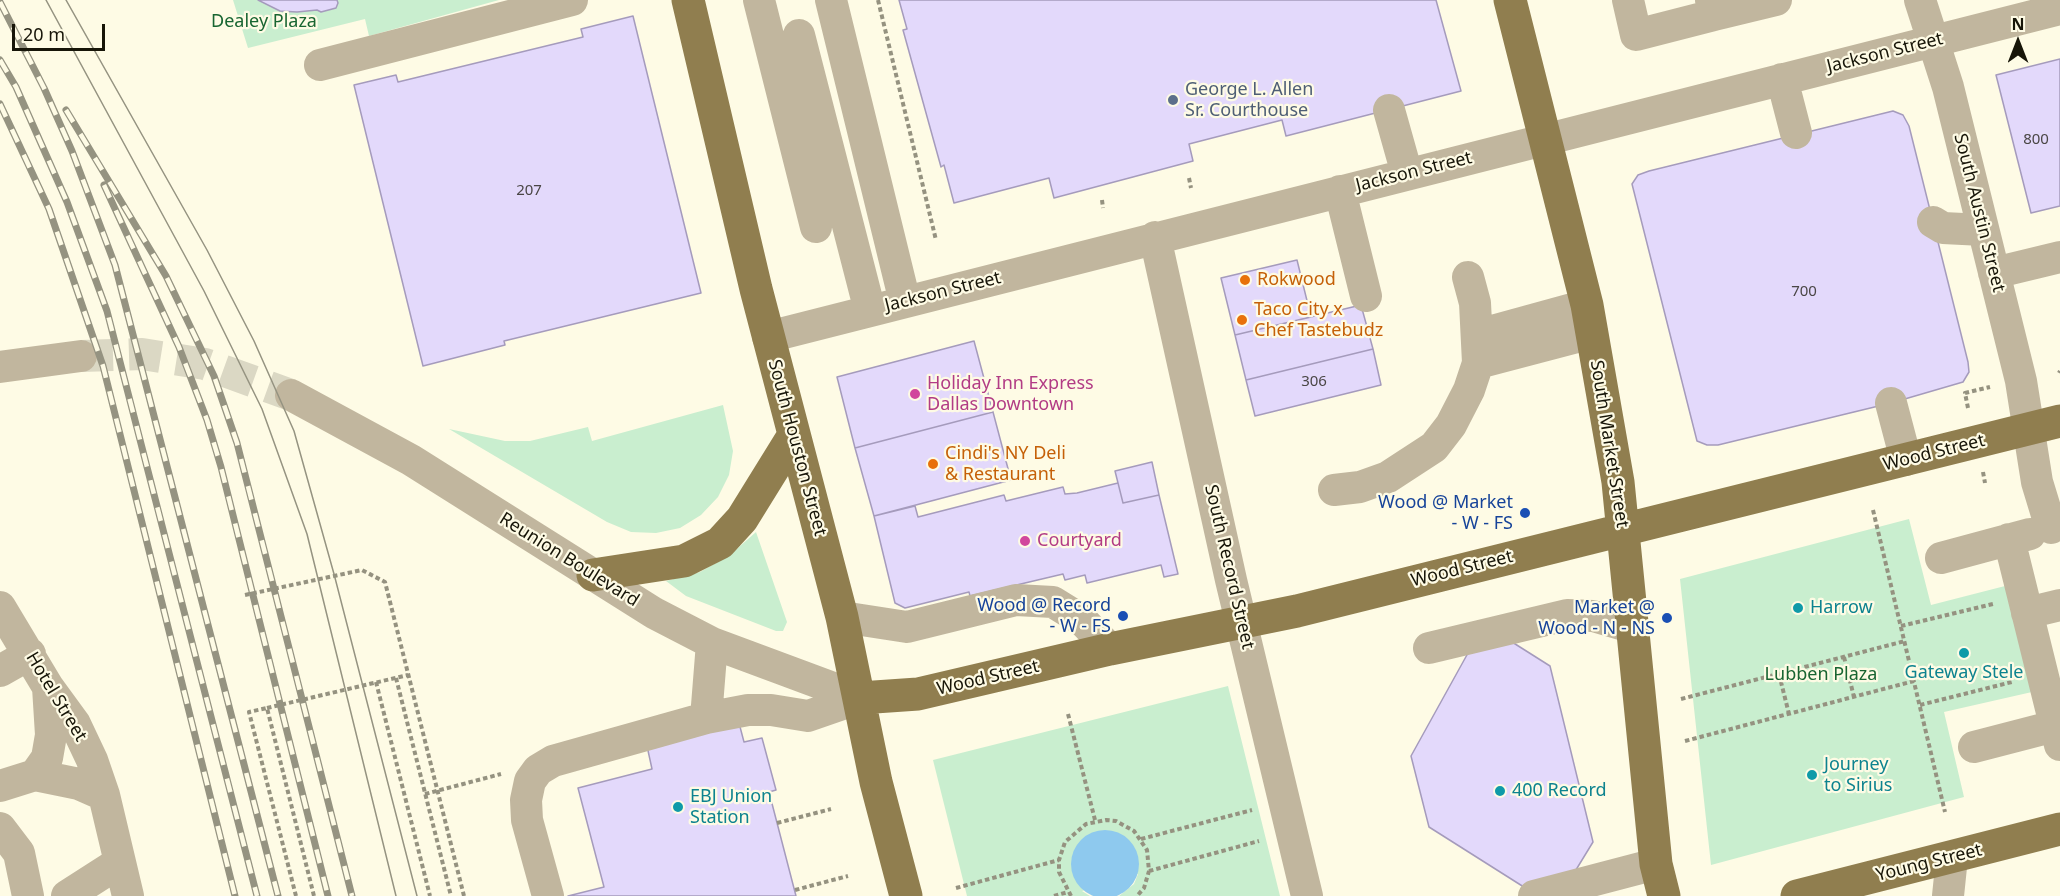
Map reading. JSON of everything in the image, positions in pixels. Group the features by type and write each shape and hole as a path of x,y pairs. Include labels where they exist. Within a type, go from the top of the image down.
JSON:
{"main road":[{"name":"South Houston Street","path":"688,0 768,337 842,617 876,782 906,896"},
{"name":"South Market Street","path":"1510,0 1589,319 1618,482 1656,864 1664,896"},
{"name":"Wood Street","path":"860,698 918,694 1110,649 1297,611 2045,425"},
{"path":"593,575 684,561 720,543 742,519 794,435"},
{"name":"Young Street","path":"1797,896 1836,892 1952,857 2060,829"}],"street":[{"path":"320,64 572,0"},
{"path":"759,0 816,227"},
{"path":"831,0 904,302"},
{"path":"1628,0 1636,34 1713,7 1776,0"},
{"name":"South Austin Street","path":"1920,0 1948,87 1994,273 2045,425 2037,482 2056,527"},
{"name":"Jackson Street","path":"768,337 2060,9"},
{"path":"799,34 870,311"},
{"path":"1782,79 1796,133"},
{"path":"1389,110 1407,174"},
{"path":"1340,191 1366,296"},
{"path":"1933,222 1943,228 1983,230"},
{"name":"South Record Street","path":"1155,237 1307,896"},
{"path":"1994,273 2060,257"},
{"path":"1334,490 1360,487 1388,477 1434,447 1451,425 1469,390 1478,349 1474,303 1467,277"},
{"path":"1478,349 1589,319"},
{"path":"0,367 81,356"},
{"name":"Reunion Boulevard","path":"291,395 411,460 654,613 712,643 860,698"},
{"path":"1892,403 1906,460"},
{"path":"1941,558 2056,527"},
{"path":"1974,747 2058,732 2047,660 2025,605 2009,540"},
{"path":"842,617 907,627 1016,600 1053,602 1082,620 1110,649"},
{"path":"2025,605 2060,605"},
{"name":"Hotel Street","path":"0,607 48,687 75,724 104,795 129,896"},
{"path":"1429,648 1578,614 1634,628"},
{"path":"706,718 712,643"},
{"path":"0,671 30,654"},
{"path":"35,775 47,758 51,735 48,687"},
{"path":"548,896 527,820 526,800 530,781 538,770 553,761 706,718 748,710 771,710 808,716 860,698"},
{"path":"0,786 35,775 79,784 104,795"},
{"path":"0,828 20,853 28,896"},
{"path":"1948,896 1952,857"},
{"path":"67,896 120,862"},
{"path":"1534,896 1656,864"}],"path":[{"path":"878,0 936,240"},
{"path":"1189,178 1191,188"},
{"path":"1102,200 1103,208"},
{"path":"1968,408 1965,393 1990,387"},
{"path":"1983,472 1985,483"},
{"path":"1873,510 1945,812"},
{"path":"244,595 362,570 385,582 464,896"},
{"path":"1901,626 2025,605"},
{"path":"1681,699 1905,641"},
{"path":"1844,657 1854,697"},
{"path":"1920,705 2047,660"},
{"path":"1779,674 1789,714"},
{"path":"296,896 249,712 408,675"},
{"path":"396,678 451,896"},
{"path":"1685,741 1914,681"},
{"path":"376,682 430,896"},
{"path":"267,708 314,896"},
{"path":"1068,714 1095,820"},
{"path":"425,794 514,771 530,781"},
{"path":"777,822 831,808"},
{"path":"1141,838 1252,810"},
{"path":"1054,896 1070,894 1062,883 1059,860 1071,834 1095,820 1116,821 1134,831 1141,838 1147,850 1149,871 1144,888 1137,896"},
{"path":"1149,871 1259,841"},
{"path":"956,888 1059,860"},
{"path":"795,890 848,876"}],"green space":[{"name":"Dealey Plaza","path":"233,0 499,0 369,36 365,19 248,48"},
{"path":"723,405 733,451 729,475 718,497 701,515 680,528 656,533 631,532 607,522 449,429 505,441 530,441 588,427 592,441"},
{"name":"Lubben Plaza","path":"1909,519 1931,605 2005,586 2032,692 1944,712 1964,797 1711,865 1680,579"},
{"path":"756,532 787,622 783,631 776,631 686,596 666,581 700,572 730,555"},
{"path":"1228,686 1280,896 1119,896 1134,884 1138,874 1082,891 1090,896 967,896 933,760"}],"water":[{"path":"1098,830 1112,830 1124,835 1134,845 1139,864 1134,883 1124,893 1112,898 1098,898 1086,893 1076,883 1071,871 1071,857 1076,845 1086,835"}],"building":[{"path":"258,0 337,0 338,3 336,8 321,12 317,10 297,12 280,11"},
{"name":"George L. Allen Sr. Courthouse","path":"899,0 1436,0 1461,91 1286,136 1282,120 1189,144 1193,161 1054,198 1049,178 954,203 944,165 941,167 903,30 907,29"},
{"path":"633,16 701,293 504,341 505,345 423,366 354,85 396,75 398,82 583,37 581,29"},
{"path":"2060,59 2060,206 2031,213 1996,75"},
{"path":"1893,111 1903,115 1909,126 1969,372 1963,382 1891,403 1718,445 1707,445 1697,441 1632,184 1638,175 1649,171"},
{"path":"1297,260 1311,317 1235,335 1221,278"},
{"path":"1361,305 1373,349 1246,380 1235,335"},
{"name":"Holiday Inn Express Dallas Downtown","path":"974,341 993,412 855,448 837,377"},
{"path":"1373,349 1381,385 1255,416 1246,380"},
{"name":"Cindi's NY Deli & Restaurant","path":"993,412 1011,480 874,516 855,448"},
{"path":"1152,462 1159,495 1123,503 1115,471"},
{"name":"Courtyard","path":"1118,483 1123,503 1159,495 1178,574 1164,577 1161,565 1087,583 1085,575 1065,580 1063,574 970,596 969,592 905,608 895,603 874,516 915,506 918,517 1004,495 1006,501 1063,487 1065,494"},
{"name":"400 Record","path":"1512,642 1550,666 1593,842 1571,878 1527,889 1429,827 1411,756 1468,653"},
{"name":"EBJ Union Station","path":"739,723 744,742 762,738 776,790 769,792 796,896 568,896 604,887 578,788 652,769 647,746"}],"tunnel":[{"path":"81,356 142,354 205,364 291,395"}],"tram line":[{"path":"46,0 204,291 262,409 307,534 396,896"},
{"path":"66,0 207,250 254,341 294,431 334,574 417,896"}],"railway":[{"path":"0,2 44,88 72,151 115,265 278,896"},
{"path":"0,60 16,87 67,202 107,311 257,896"},
{"path":"0,104 49,209 103,366 235,896"},
{"path":"66,110 166,276 214,376 237,443 352,896"},
{"path":"104,185 179,347 207,420 221,467 328,896"}],"place":[{"name":"George L. Allen Sr. Courthouse","path":"1173,100"},
{"name":"Rokwood","path":"1245,280"},
{"name":"Taco City x Chef Tastebudz","path":"1242,320"},
{"name":"Holiday Inn Express Dallas Downtown","path":"915,394"},
{"name":"Cindi's NY Deli & Restaurant","path":"933,464"},
{"name":"Wood @ Market - W - FS","path":"1525,513"},
{"name":"Courtyard","path":"1025,541"},
{"name":"Harrow","path":"1798,608"},
{"name":"Wood @ Record - W - FS","path":"1123,616"},
{"name":"Market @ Wood - N - NS","path":"1667,618"},
{"name":"Gateway Stele","path":"1964,653"},
{"name":"Journey to Sirius","path":"1812,775"},
{"name":"400 Record","path":"1500,791"},
{"name":"EBJ Union Station","path":"678,807"}]}
